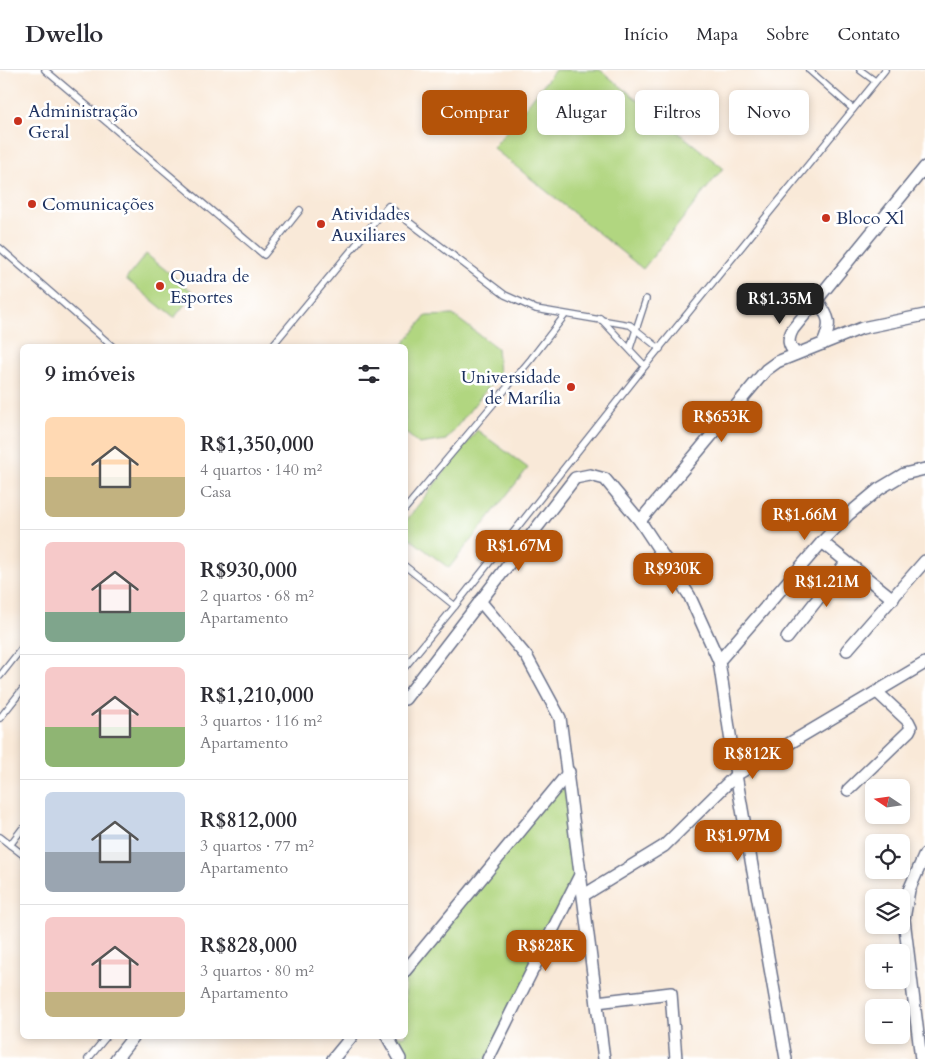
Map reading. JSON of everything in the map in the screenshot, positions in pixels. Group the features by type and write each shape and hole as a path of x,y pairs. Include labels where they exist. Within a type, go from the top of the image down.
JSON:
{"street":[{"path":"796,354 789,346 788,338 925,167"},
{"path":"817,300 826,312 830,325 823,344"},
{"path":"640,521 766,370 777,362 869,326 925,315"},
{"path":"719,661 822,542 849,514 879,489 904,474 925,469"},
{"path":"408,695 575,478 590,475 605,478 640,521 689,595 719,661 736,775 786,1059"},
{"path":"822,542 893,599"},
{"path":"847,650 925,561"},
{"path":"787,638 846,562"},
{"path":"480,601 526,657 560,718 604,1059"},
{"path":"584,895 664,846 736,775 925,665"},
{"path":"848,790 909,731 908,721 878,693"},
{"path":"408,967 568,772"},
{"path":"921,1059 904,919 909,890 925,854"},
{"path":"488,1059 581,873"},
{"path":"597,1002 671,993 676,1059"},
{"path":"116,1059 132,1039"},
{"path":"333,1059 350,1039"},
{"path":"389,1039 400,1059"}],"lane":[{"path":"45,70 264,255 300,210"},
{"path":"809,70 853,110"},
{"path":"860,70 875,82"},
{"path":"408,663 645,366 885,70"},
{"path":"274,344 388,206 505,295 536,309 564,315 600,318 630,325 660,349"},
{"path":"0,249 110,344"},
{"path":"630,348 646,299"},
{"path":"408,505 521,371 564,315"},
{"path":"600,318 645,366"},
{"path":"408,568 455,606"},
{"path":"0,676 20,651"},
{"path":"0,718 20,693"},
{"path":"10,844 20,832"},
{"path":"0,836 20,852"},
{"path":"88,1059 105,1039"}],"green space":[{"path":"555,70 600,70 635,98 635,135 682,135 723,168 643,269 493,148 503,135 527,135 527,105 537,93 537,135 625,135 625,90 539,90"},
{"name":"Quadra de Esportes","path":"146,254 194,293 174,318 126,279"},
{"path":"453,315 497,348 499,374 446,440 419,444 408,435 408,344 404,344 426,316"},
{"path":"477,430 528,468 449,568 408,537 408,518"},
{"path":"569,772 581,873 488,1059 400,1059 389,1039 408,1039 408,967"}],"place":[{"name":"Administração Geral","path":"18,121"},
{"name":"Comunicações","path":"32,204"},
{"name":"Bloco Xl","path":"826,218"},
{"name":"Atividades Auxiliares","path":"321,224"},
{"name":"Quadra de Esportes","path":"160,286"},
{"name":"Universidade de Marília","path":"571,387"}]}
